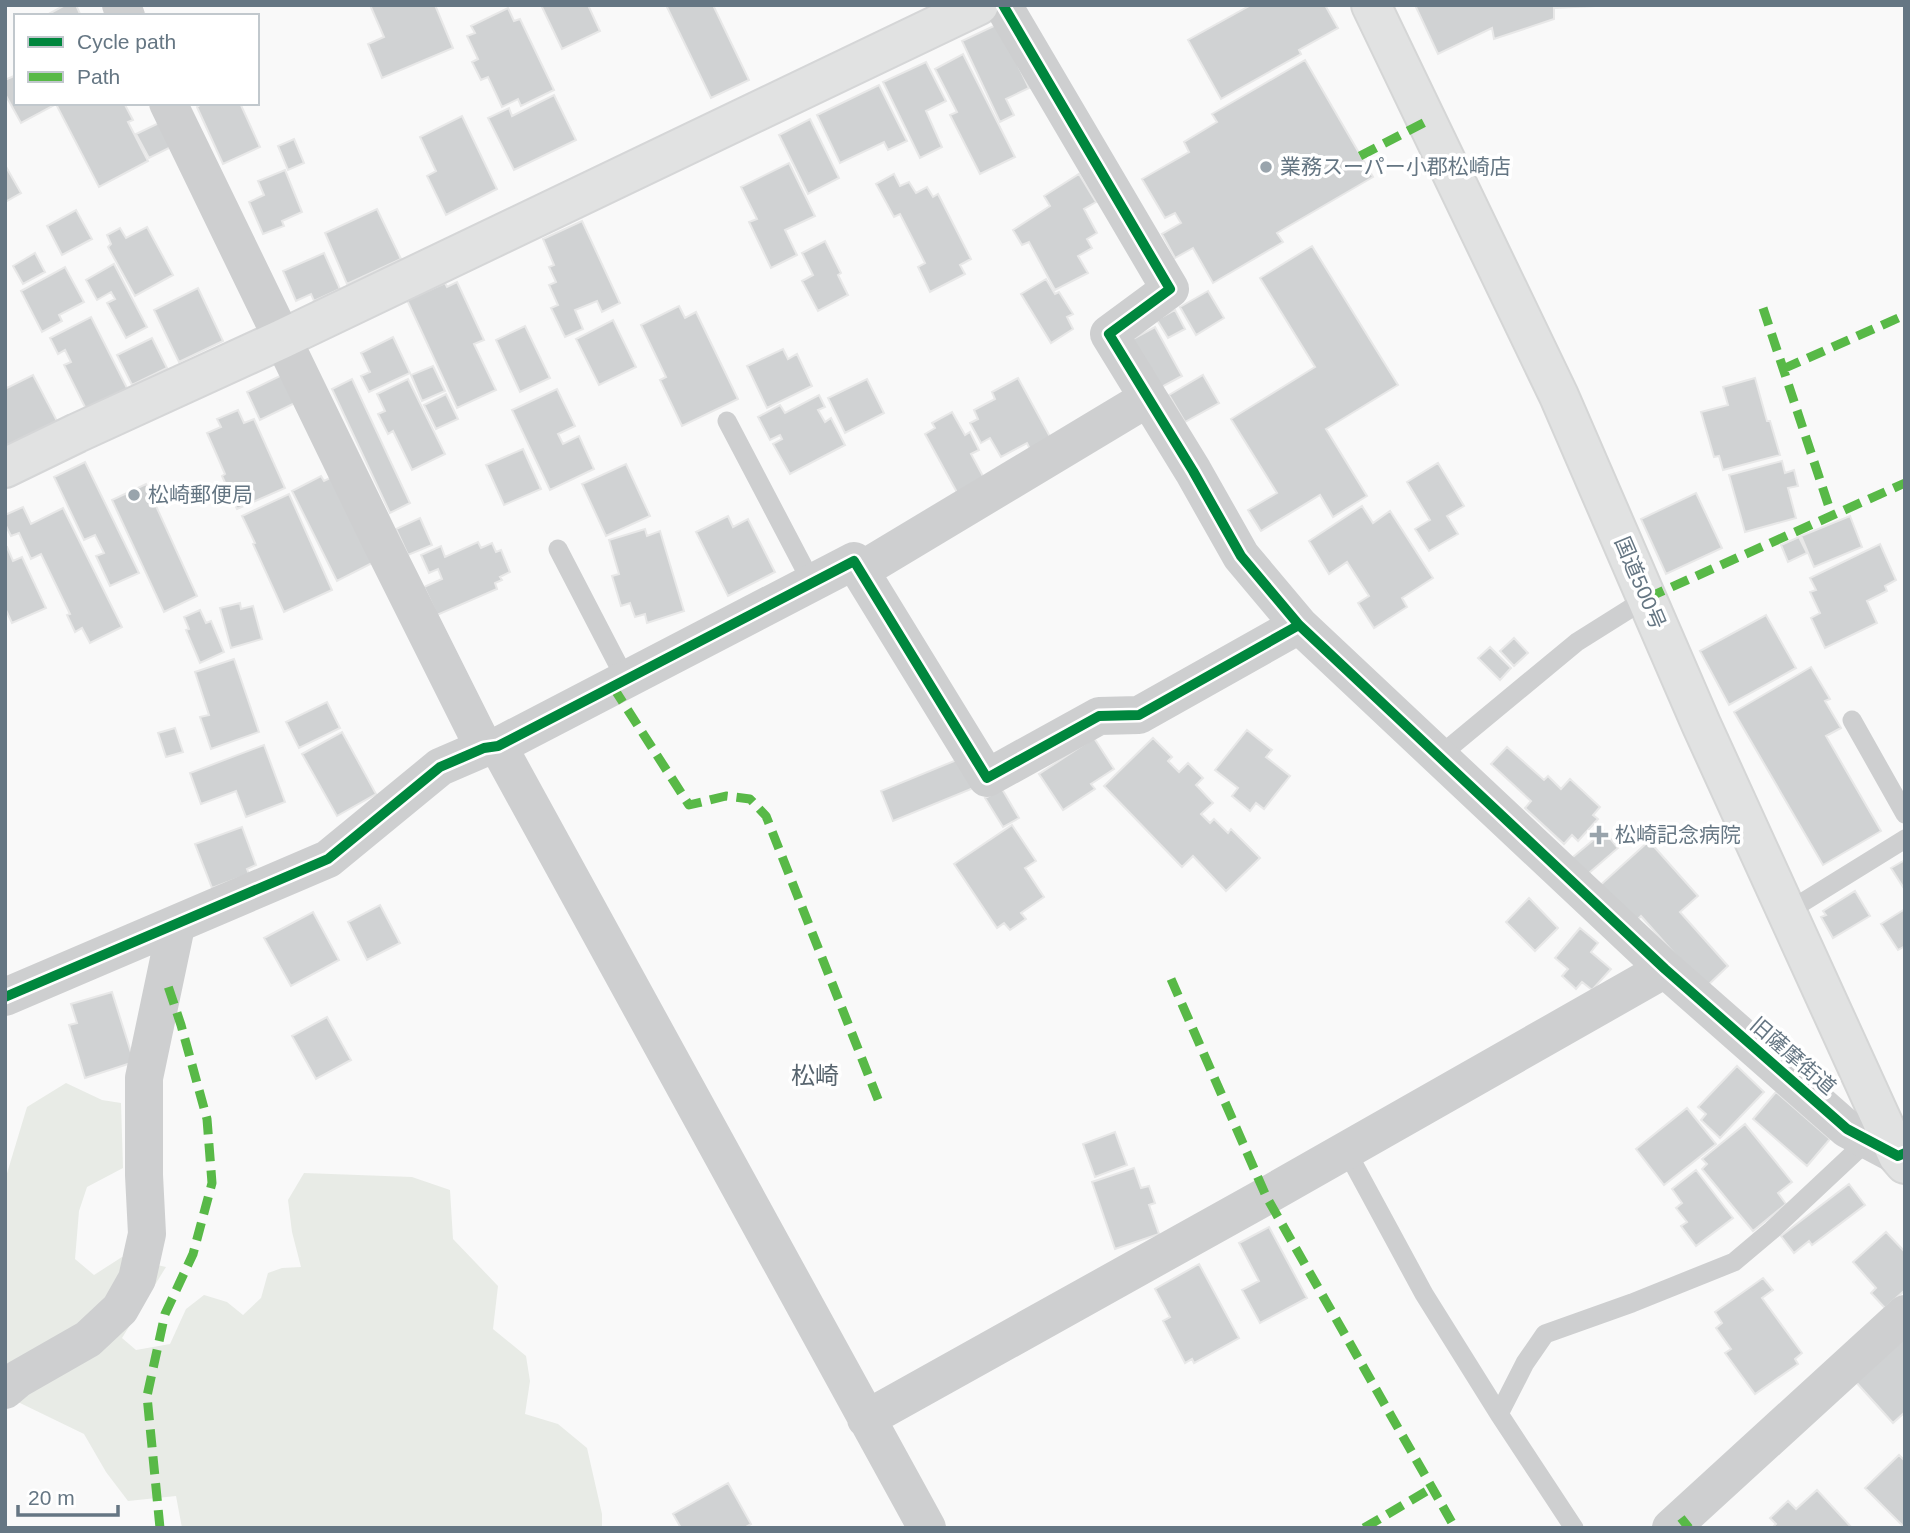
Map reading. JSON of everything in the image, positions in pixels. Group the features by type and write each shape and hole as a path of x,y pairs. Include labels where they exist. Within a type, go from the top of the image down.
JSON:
{"main road":[{"path":"5,468 282,339 979,5"},
{"name":"国道500号","path":"1371,5 1559,396 1701,724 1894,1153"}],"street":[{"name":"旧薩摩街道","path":"1003,5 1170,289 1109,334 1193,471 1241,556 1299,625 1664,970 1847,1129 1894,1153"},
{"path":"169,105 282,339 491,747 927,1528"},
{"path":"860,571 1148,398"},
{"path":"5,997 328,859 440,767 491,747 626,680 854,561 987,778 1099,716 1139,715 1299,625"},
{"path":"5,1390 18,1379 88,1339 120,1309 137,1279 147,1234 144,1078 176,926"},
{"path":"866,1419 1664,970"},
{"path":"1671,1528 1905,1314"}],"lane":[{"path":"727,421 812,583"},
{"path":"558,550 626,680"},
{"path":"1438,757 1577,642 1647,598"},
{"path":"1852,720 1903,806"},
{"path":"1787,912 1905,839"},
{"path":"1346,1150 1424,1294 1574,1528"},
{"path":"1499,1414 1525,1363 1545,1334 1734,1262 1772,1230 1894,1153"}],"shaded area":[{"path":"66,1083 102,1100 121,1103 123,1168 87,1187 79,1211 75,1259 94,1275 122,1257 166,1267 122,1338 136,1350 170,1344 186,1309 204,1295 227,1302 243,1315 261,1298 268,1273 282,1268 301,1267 292,1232 288,1200 304,1173 412,1177 450,1190 453,1239 498,1286 493,1329 526,1356 530,1381 525,1414 558,1424 587,1448 602,1514 602,1528 182,1528 176,1496 128,1501 106,1472 84,1434 18,1402 5,1375 5,1180 27,1107"}],"building":[{"path":"65,5 76,5 80,14 49,14"},
{"path":"370,5 435,5 453,48 382,78 368,44 384,37"},
{"path":"541,5 588,5 600,31 562,49"},
{"path":"666,5 713,5 749,80 711,98"},
{"path":"1251,5 1325,5 1338,28 1299,50 1301,54 1221,99 1188,40"},
{"path":"1415,5 1595,6 1554,8 1554,19 1494,39 1492,28 1438,54"},
{"path":"508,8 514,21 520,19 554,90 521,106 518,99 502,107 488,77 481,80 472,62 478,59 467,36 475,33 471,26"},
{"path":"998,24 1029,88 1006,99 1014,115 1000,122 962,41"},
{"path":"963,54 1015,157 980,174 950,115 957,112 935,69"},
{"name":"業務スーパー小郡松崎店","path":"1305,60 1373,177 1277,233 1283,242 1213,283 1193,248 1175,258 1162,234 1181,223 1175,213 1165,218 1142,179 1189,152 1184,142 1217,122 1212,114"},
{"path":"926,62 946,101 926,111 942,147 920,158 883,82"},
{"path":"14,76 14,105 54,105 21,123 5,94 5,80"},
{"path":"879,85 907,141 888,150 884,142 840,163 817,115"},
{"path":"554,95 576,140 514,170 488,118 509,108 512,116"},
{"path":"57,105 125,105 133,120 128,122 148,161 99,187"},
{"path":"241,105 260,147 223,164 197,107"},
{"path":"462,116 497,189 446,215 427,176 436,171 420,137"},
{"path":"810,119 839,178 808,194 779,135"},
{"path":"163,121 175,145 149,158 136,134"},
{"path":"294,139 304,163 288,170 278,146"},
{"path":"789,163 815,216 785,230 797,255 771,268 749,222 757,219 741,187"},
{"path":"5,165 21,193 5,202"},
{"path":"285,170 302,212 282,221 284,226 263,234 249,202 264,195 258,181"},
{"path":"894,174 900,186 909,182 916,193 927,187 933,197 938,194 971,259 960,265 965,274 930,292 918,267 925,263 900,214 894,217 876,184"},
{"path":"1079,174 1096,202 1084,209 1097,233 1087,239 1092,248 1078,256 1088,273 1055,290 1029,242 1022,245 1013,230 1050,206 1044,196"},
{"path":"377,209 401,259 347,284 325,233"},
{"path":"76,210 92,239 62,255 47,226"},
{"path":"582,221 620,303 602,312 597,301 575,310 583,329 565,337 551,308 558,305 549,285 556,282 549,267 554,265 543,239"},
{"path":"147,227 173,275 135,296 108,247 111,244 107,235 120,228 126,238"},
{"path":"825,241 841,273 838,275 848,295 818,311 802,281 813,275 802,253"},
{"path":"1312,246 1398,385 1326,429 1367,496 1333,517 1320,495 1261,531 1248,510 1277,493 1231,419 1315,367 1260,278"},
{"path":"35,253 45,272 23,284 13,266"},
{"path":"324,253 340,289 314,301 311,294 296,301 283,271"},
{"path":"114,264 147,327 126,338 107,303 115,299 111,292 97,300 86,280"},
{"path":"65,267 84,302 59,315 62,321 42,332 21,291"},
{"path":"1046,279 1055,294 1059,292 1073,314 1067,317 1073,329 1051,343 1021,294"},
{"path":"457,282 484,340 474,344 496,390 457,408 407,300 445,283 447,287"},
{"path":"198,288 223,341 179,362 154,310"},
{"path":"1208,291 1224,318 1196,335 1180,307"},
{"path":"679,306 685,318 696,312 738,399 682,426 660,380 666,377 641,325"},
{"path":"1175,310 1185,329 1168,338 1157,320"},
{"path":"91,317 128,390 87,411 64,365 71,362 65,350 58,354 50,338"},
{"path":"613,320 636,367 599,385 576,339"},
{"path":"525,326 550,378 520,392 496,340"},
{"path":"1155,327 1182,376 1158,389 1131,340"},
{"path":"393,337 410,373 369,392 361,376 370,372 361,353"},
{"path":"152,338 167,368 132,385 117,355"},
{"path":"783,349 788,359 797,354 812,386 767,408 747,366"},
{"path":"433,366 445,391 422,401 411,375"},
{"path":"286,373 299,401 260,420 247,392"},
{"path":"33,375 57,421 5,448 5,385 7,388"},
{"path":"1203,375 1219,403 1185,422 1169,395"},
{"path":"1018,378 1054,444 1033,455 1027,443 1001,457 990,438 981,443 970,423 978,419 974,410 995,399 992,392"},
{"path":"1755,378 1780,455 1723,470 1719,456 1714,457 1701,412 1728,405 1723,387"},
{"path":"352,379 410,503 390,513 332,389"},
{"path":"408,379 445,454 412,470 393,431 388,434 378,414 385,411 377,394"},
{"path":"867,379 884,413 845,433 828,398"},
{"path":"557,389 575,426 558,434 563,444 579,436 594,469 550,490 512,410"},
{"path":"446,394 458,419 436,429 424,405"},
{"path":"819,395 825,407 818,410 825,422 831,418 845,445 790,474 773,444 782,439 780,435 770,440 758,417 780,405 785,413"},
{"path":"238,410 244,423 254,419 285,488 237,509 207,433 221,427 217,419"},
{"path":"952,412 965,435 970,432 979,450 971,454 985,480 959,496 925,434 935,428 932,423"},
{"path":"523,449 541,489 504,505 486,465"},
{"path":"1782,461 1785,473 1794,470 1798,486 1788,488 1796,518 1745,532 1729,475"},
{"path":"85,462 139,573 110,586 96,556 104,553 95,535 84,540 54,477"},
{"path":"1438,463 1464,506 1447,516 1458,534 1429,551 1415,529 1430,520 1407,482"},
{"path":"626,464 650,516 606,536 582,484"},
{"path":"336,475 378,560 337,581 292,491 321,476 324,481"},
{"path":"146,484 197,596 164,612 112,500"},
{"path":"1696,493 1722,548 1666,574 1641,519"},
{"path":"289,494 332,590 284,612 242,516"},
{"path":"1362,506 1373,523 1390,511 1433,578 1402,598 1407,607 1374,628 1358,603 1369,596 1347,562 1329,574 1309,541"},
{"path":"23,507 31,524 63,508 122,627 90,643 82,628 75,632 67,615 70,614 41,554 31,559 19,533 11,536 5,524 5,515"},
{"path":"728,516 733,527 748,519 775,572 728,596 696,532"},
{"path":"1850,516 1862,547 1814,567 1801,536"},
{"path":"420,518 432,545 408,555 396,529"},
{"path":"645,529 647,536 660,531 684,611 647,623 645,614 635,617 630,603 621,606 612,576 619,574 609,540"},
{"path":"1799,537 1807,553 1788,562 1781,545"},
{"path":"478,542 481,548 492,543 496,552 501,550 510,572 495,583 497,589 437,615 424,587 442,579 438,569 429,573 421,555 441,546 445,557"},
{"path":"1880,544 1896,580 1885,586 1887,591 1867,601 1877,623 1825,648 1811,618 1820,613 1810,592 1816,590 1810,578"},
{"path":"7,547 13,561 22,557 46,608 12,623 5,608"},
{"path":"240,603 241,609 253,606 262,639 231,648 220,608"},
{"path":"200,610 206,623 211,621 224,652 200,663 186,630 189,629 184,617"},
{"path":"1766,615 1796,668 1729,705 1700,651"},
{"path":"1514,638 1528,653 1514,666 1500,651"},
{"path":"1490,647 1511,668 1500,680 1478,658"},
{"path":"234,659 259,732 211,749 200,717 209,715 195,672"},
{"path":"1811,667 1830,699 1825,701 1841,728 1826,736 1881,831 1823,865 1734,712"},
{"path":"327,702 340,728 299,748 286,722"},
{"path":"175,728 183,752 166,757 158,733"},
{"path":"1247,730 1272,750 1266,757 1290,776 1264,809 1256,803 1250,811 1232,796 1238,788 1215,770"},
{"path":"342,732 376,794 337,816 302,754"},
{"path":"1094,738 1114,769 1091,784 1095,789 1063,810 1039,774"},
{"path":"1153,738 1172,757 1168,761 1179,772 1188,763 1203,778 1196,785 1213,803 1201,814 1210,823 1214,819 1228,833 1231,829 1260,858 1226,891 1193,856 1182,867 1104,786"},
{"path":"264,745 285,802 246,817 236,791 201,804 190,773"},
{"path":"1507,747 1544,780 1548,776 1561,789 1570,779 1600,807 1593,815 1598,819 1578,841 1572,835 1564,844 1525,808 1531,801 1491,764"},
{"path":"964,757 976,787 893,821 881,791"},
{"path":"1002,789 1019,818 1003,827 985,798"},
{"path":"1012,825 1036,861 1025,868 1044,897 1021,913 1026,919 1010,930 1004,923 997,928 954,864"},
{"path":"242,827 256,865 247,869 249,874 212,888 195,844"},
{"path":"1604,831 1618,848 1582,879 1567,862"},
{"path":"1649,841 1698,896 1680,912 1728,966 1705,988 1641,916 1630,927 1596,889"},
{"path":"1905,860 1905,890 1891,868"},
{"path":"1855,891 1870,916 1833,938 1821,917 1826,915 1823,911"},
{"path":"1529,898 1558,928 1535,951 1506,922"},
{"path":"380,905 400,943 367,960 348,922"},
{"path":"1905,909 1905,946 1898,950 1881,924"},
{"path":"313,912 339,960 291,986 264,938"},
{"path":"1580,928 1598,943 1591,952 1611,969 1592,990 1582,982 1576,989 1562,976 1568,969 1555,958"},
{"path":"112,992 134,1062 85,1078 69,1025 77,1023 71,1004"},
{"path":"327,1017 351,1060 316,1079 292,1036"},
{"path":"1737,1066 1764,1092 1720,1138 1701,1120 1706,1114 1698,1107"},
{"path":"1776,1092 1830,1139 1807,1166 1753,1119"},
{"path":"1687,1108 1716,1144 1664,1185 1636,1149"},
{"path":"1745,1124 1792,1182 1778,1193 1786,1204 1753,1231 1702,1169 1707,1164 1702,1159"},
{"path":"1115,1132 1127,1165 1095,1177 1083,1144"},
{"path":"1134,1168 1141,1188 1149,1186 1155,1203 1149,1205 1159,1234 1115,1249 1092,1182"},
{"path":"1696,1170 1733,1218 1696,1246 1681,1226 1687,1222 1676,1208 1682,1203 1672,1189"},
{"path":"1849,1184 1865,1205 1812,1245 1809,1241 1794,1253 1781,1236"},
{"path":"1269,1227 1307,1298 1260,1323 1242,1290 1259,1281 1239,1243"},
{"path":"1886,1232 1905,1252 1905,1290 1885,1308 1871,1293 1876,1288 1853,1262"},
{"path":"1199,1264 1239,1338 1194,1363 1192,1359 1185,1363 1163,1321 1170,1317 1155,1289"},
{"path":"1763,1278 1773,1290 1762,1298 1802,1353 1795,1359 1798,1364 1755,1394 1725,1353 1731,1349 1716,1328 1722,1323 1715,1312"},
{"path":"1905,1334 1905,1412 1893,1423 1855,1381"},
{"path":"1899,1455 1905,1461 1905,1528 1865,1488"},
{"path":"728,1483 751,1524 744,1528 681,1528 673,1514"},
{"path":"1817,1490 1852,1528 1772,1528 1776,1524 1770,1518 1788,1501 1796,1509"}],"marked path":[{"path":"1360,156 1427,121"},
{"path":"1763,308 1832,516"},
{"path":"1783,369 1905,315"},
{"path":"1647,598 1905,483"},
{"path":"613,687 689,805 726,796 750,799 766,816 881,1107"},
{"path":"1171,979 1266,1196 1455,1528"},
{"path":"160,1528 147,1396 165,1314 193,1254 212,1183 207,1119 166,980"},
{"path":"1364,1528 1432,1488"},
{"path":"1681,1518 1689,1528"}],"cycle path":[{"path":"1003,5 1170,289 1109,334 1193,471 1241,556 1299,625 1665,969 1847,1129 1898,1156 1905,1153"},
{"path":"5,997 328,859 440,767 484,748 498,746 854,561 987,778 1099,716 1139,715 1299,625"}],"place":[{"name":"業務スーパー小郡松崎店","path":"1266,167"},
{"name":"松崎郵便局","path":"134,495"},
{"name":"松崎記念病院","path":"1599,835"}],"district":[{"name":"松崎","path":"815,1076"}]}
